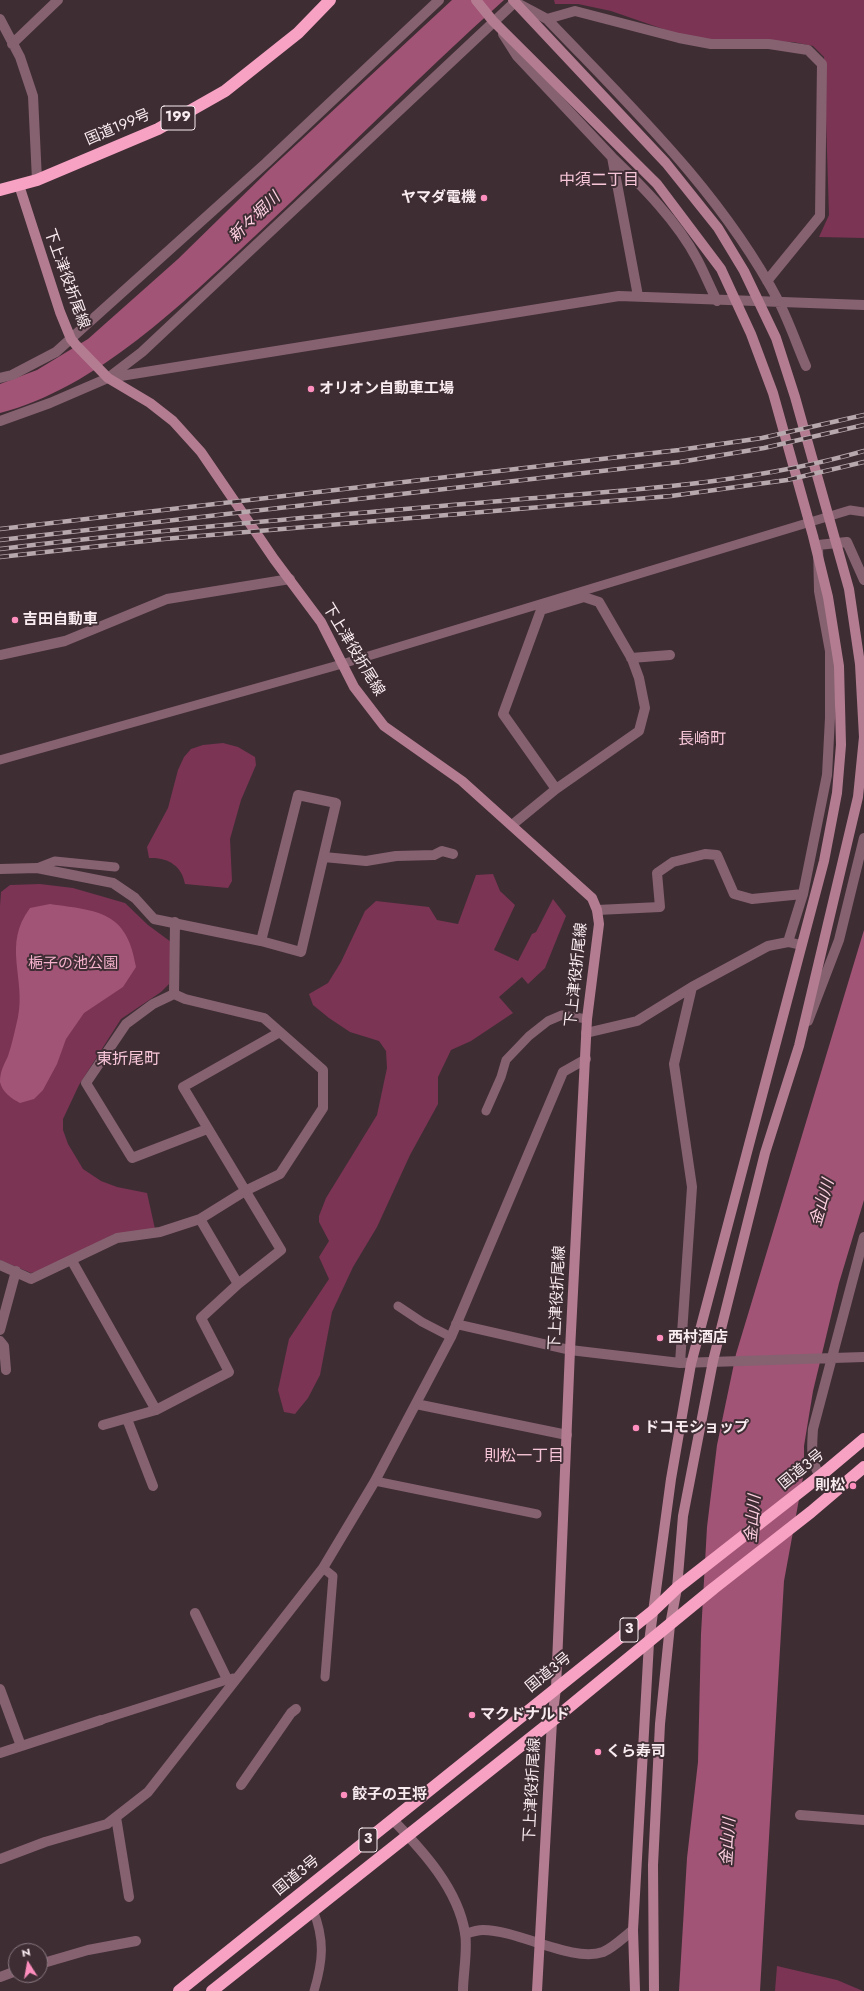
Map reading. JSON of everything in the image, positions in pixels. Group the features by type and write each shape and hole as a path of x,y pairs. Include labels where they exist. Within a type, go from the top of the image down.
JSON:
{"highway":[{"name":"国道199号","path":"0,190 37,180 158,129 226,92 298,33 330,0"},
{"name":"国道3号","path":"179,1991 653,1611 676,1588 817,1479 864,1439"},
{"name":"3","path":"212,1991 552,1721 700,1600 811,1512 864,1467"}],"street":[{"path":"12,44 58,0"},
{"path":"0,378 12,375 73,342 439,0"},
{"path":"476,0 518,56 612,157 638,182 669,218 697,258 717,301"},
{"path":"0,421 50,403 108,378 142,352 515,1"},
{"path":"515,1 547,19 685,164 736,232 767,281 779,303 806,366"},
{"path":"515,1 666,163 698,201 718,228 744,271 776,338 795,397 849,589 860,664 864,737 858,797 798,1046 765,1153 713,1361 683,1516 660,1724 654,1857 654,1991"},
{"path":"547,19 575,12 679,38 711,44 768,44 808,50 822,64 820,216 767,281"},
{"path":"0,19 20,57 33,96 37,180"},
{"path":"493,21 657,184 679,211 720,269 751,334 773,393 813,536 828,597 838,666 841,745 837,794 824,861 691,1364 663,1529 649,1642 633,1930 635,1991"},
{"path":"612,157 638,296"},
{"name":"下上津役折尾線","path":"19,185 60,312 73,342 108,378 150,403 173,421 201,452 274,559 321,622 354,687 384,726 462,781 592,898 598,910 599,924 586,1033 586,1060 570,1350 556,1688 552,1721 537,1991"},
{"path":"108,378 619,296 717,301 864,305"},
{"path":"788,942 803,894 827,775 830,718 830,651 819,591 818,545 847,542 864,577"},
{"path":"0,656 65,641 167,599 290,579"},
{"path":"512,825 556,788 638,731 645,708 639,678 631,658 599,602 584,597 541,610 502,714 556,788"},
{"path":"631,658 670,655"},
{"path":"0,869 37,868 113,883 134,898 154,919 175,922 262,941 301,952 336,803 298,795 262,941"},
{"path":"798,1046 839,940 864,838"},
{"path":"324,857 366,862 396,856 434,855 442,852 453,854"},
{"path":"598,910 660,907 657,873 673,862 705,854 717,855 734,894 752,899 803,894"},
{"path":"174,994 175,922"},
{"path":"586,1033 638,1021 692,988 768,946 788,942 801,945"},
{"path":"680,1363 692,1187 674,1064 692,988"},
{"path":"0,1266 32,1279 117,1238 160,1232 200,1219 245,1191 280,1174 323,1108 323,1070 264,1018 185,999 174,994"},
{"path":"174,994 154,1004 126,1024 86,1083 132,1158 207,1129"},
{"path":"103,1425 156,1410 229,1372 200,1318 238,1284 281,1250 183,1087 280,1032"},
{"path":"0,1859 45,1842 107,1824 148,1792 323,1568 375,1481 451,1337 563,1072 586,1060"},
{"path":"200,1219 238,1284"},
{"path":"817,1479 812,1450 813,1436 832,1357 864,1237"},
{"path":"72,1260 156,1410"},
{"path":"0,1330 16,1272"},
{"path":"456,1324 570,1350 691,1364 738,1360 832,1357 864,1358"},
{"path":"0,1341 4,1346 6,1370"},
{"path":"416,1404 567,1434"},
{"path":"127,1419 153,1486"},
{"path":"195,1613 228,1679"},
{"path":"0,1689 21,1746"},
{"path":"241,1785 291,1713 296,1709"},
{"path":"0,1753 101,1720"},
{"path":"800,1814 864,1820"},
{"path":"116,1817 129,1897"},
{"path":"393,1820 408,1835 436,1870 456,1901 465,1934 463,1991"},
{"path":"465,1934 482,1930 500,1931 551,1947 584,1954 604,1952 633,1930"},
{"path":"48,1962 88,1950 136,1941"}],"lane":[{"path":"0,760 342,664 850,510 864,512"},
{"path":"37,868 55,861 115,867"},
{"path":"486,1111 501,1077 506,1060 529,1036 548,1021 562,1015 587,1019"},
{"path":"398,1306 422,1322 451,1337"},
{"path":"375,1481 536,1514"},
{"path":"323,1568 333,1576 325,1677"},
{"path":"101,1720 228,1679 239,1677"},
{"path":"313,1910 320,1928 322,1955 314,1991"}],"green space":[{"path":"554,0 864,0 864,238 819,237 829,215 824,57 813,46 793,42 695,40 611,11 578,4 555,4"},
{"path":"223,743 238,747 255,757 256,765 241,800 230,839 232,881 228,888 185,884 181,872 173,864 162,859 149,858 147,847 168,808 178,770 184,757 191,749 203,745"},
{"path":"493,874 500,891 515,905 494,950 518,961 532,934 536,932 553,899 566,916 545,968 528,984 522,977 499,997 513,1013 471,1041 451,1050 438,1077 438,1104 410,1155 377,1227 353,1267 332,1312 320,1375 308,1398 295,1414 284,1412 278,1390 289,1339 329,1279 319,1257 329,1241 319,1222 319,1216 326,1198 377,1115 387,1068 386,1051 379,1041 350,1032 329,1018 313,1005 309,994 328,983 341,962 365,911 376,901 429,907 437,920 458,924 476,875"},
{"name":"梔子の池公園","path":"40,884 73,888 125,903 148,925 171,942 169,984 161,992 121,1019 79,1085 63,1119 63,1130 68,1144 83,1169 101,1181 117,1187 147,1193 155,1229 114,1234 49,1268 31,1273 0,1260 0,906 1,892 10,885"},
{"path":"777,1966 837,1980 863,1991 775,1991"}],"water":[{"name":"新々堀川","path":"452,0 504,0 441,58 255,236 168,315 104,364 71,384 36,401 0,413 0,384 37,370 88,339 178,259 271,168"},
{"path":"50,904 96,912 108,917 118,924 126,935 132,949 136,967 123,987 84,1013 66,1039 57,1064 43,1090 34,1099 20,1103 5,1092 0,1082 1,1071 8,1056 20,1003 16,962 17,935 30,908"},
{"name":"金山川","path":"864,930 864,1200 839,1283 813,1391 804,1446 804,1472 784,1581 760,1991 679,1991 687,1858 698,1762 701,1634 707,1527 717,1445 736,1354"}],"railway":[{"path":"0,529 679,450 762,438 864,415"},
{"path":"0,540 680,462 764,448 864,425"},
{"path":"0,549 250,523 684,485 775,472 864,451"},
{"path":"0,557 164,539 671,496 787,480 864,462"}],"place":[{"name":"ヤマダ電機","path":"484,198"},
{"name":"オリオン自動車工場","path":"311,389"},
{"name":"吉田自動車","path":"15,620"},
{"name":"西村酒店","path":"660,1338"},
{"name":"ドコモショップ","path":"636,1428"},
{"name":"則松","path":"853,1486"},
{"name":"マクドナルド","path":"472,1715"},
{"name":"くら寿司","path":"598,1752"},
{"name":"餃子の王将","path":"344,1795"}],"district":[{"name":"中須二丁目","path":"599,181"},
{"name":"長崎町","path":"702,740"},
{"name":"東折尾町","path":"128,1060"},
{"name":"則松一丁目","path":"524,1457"}]}
